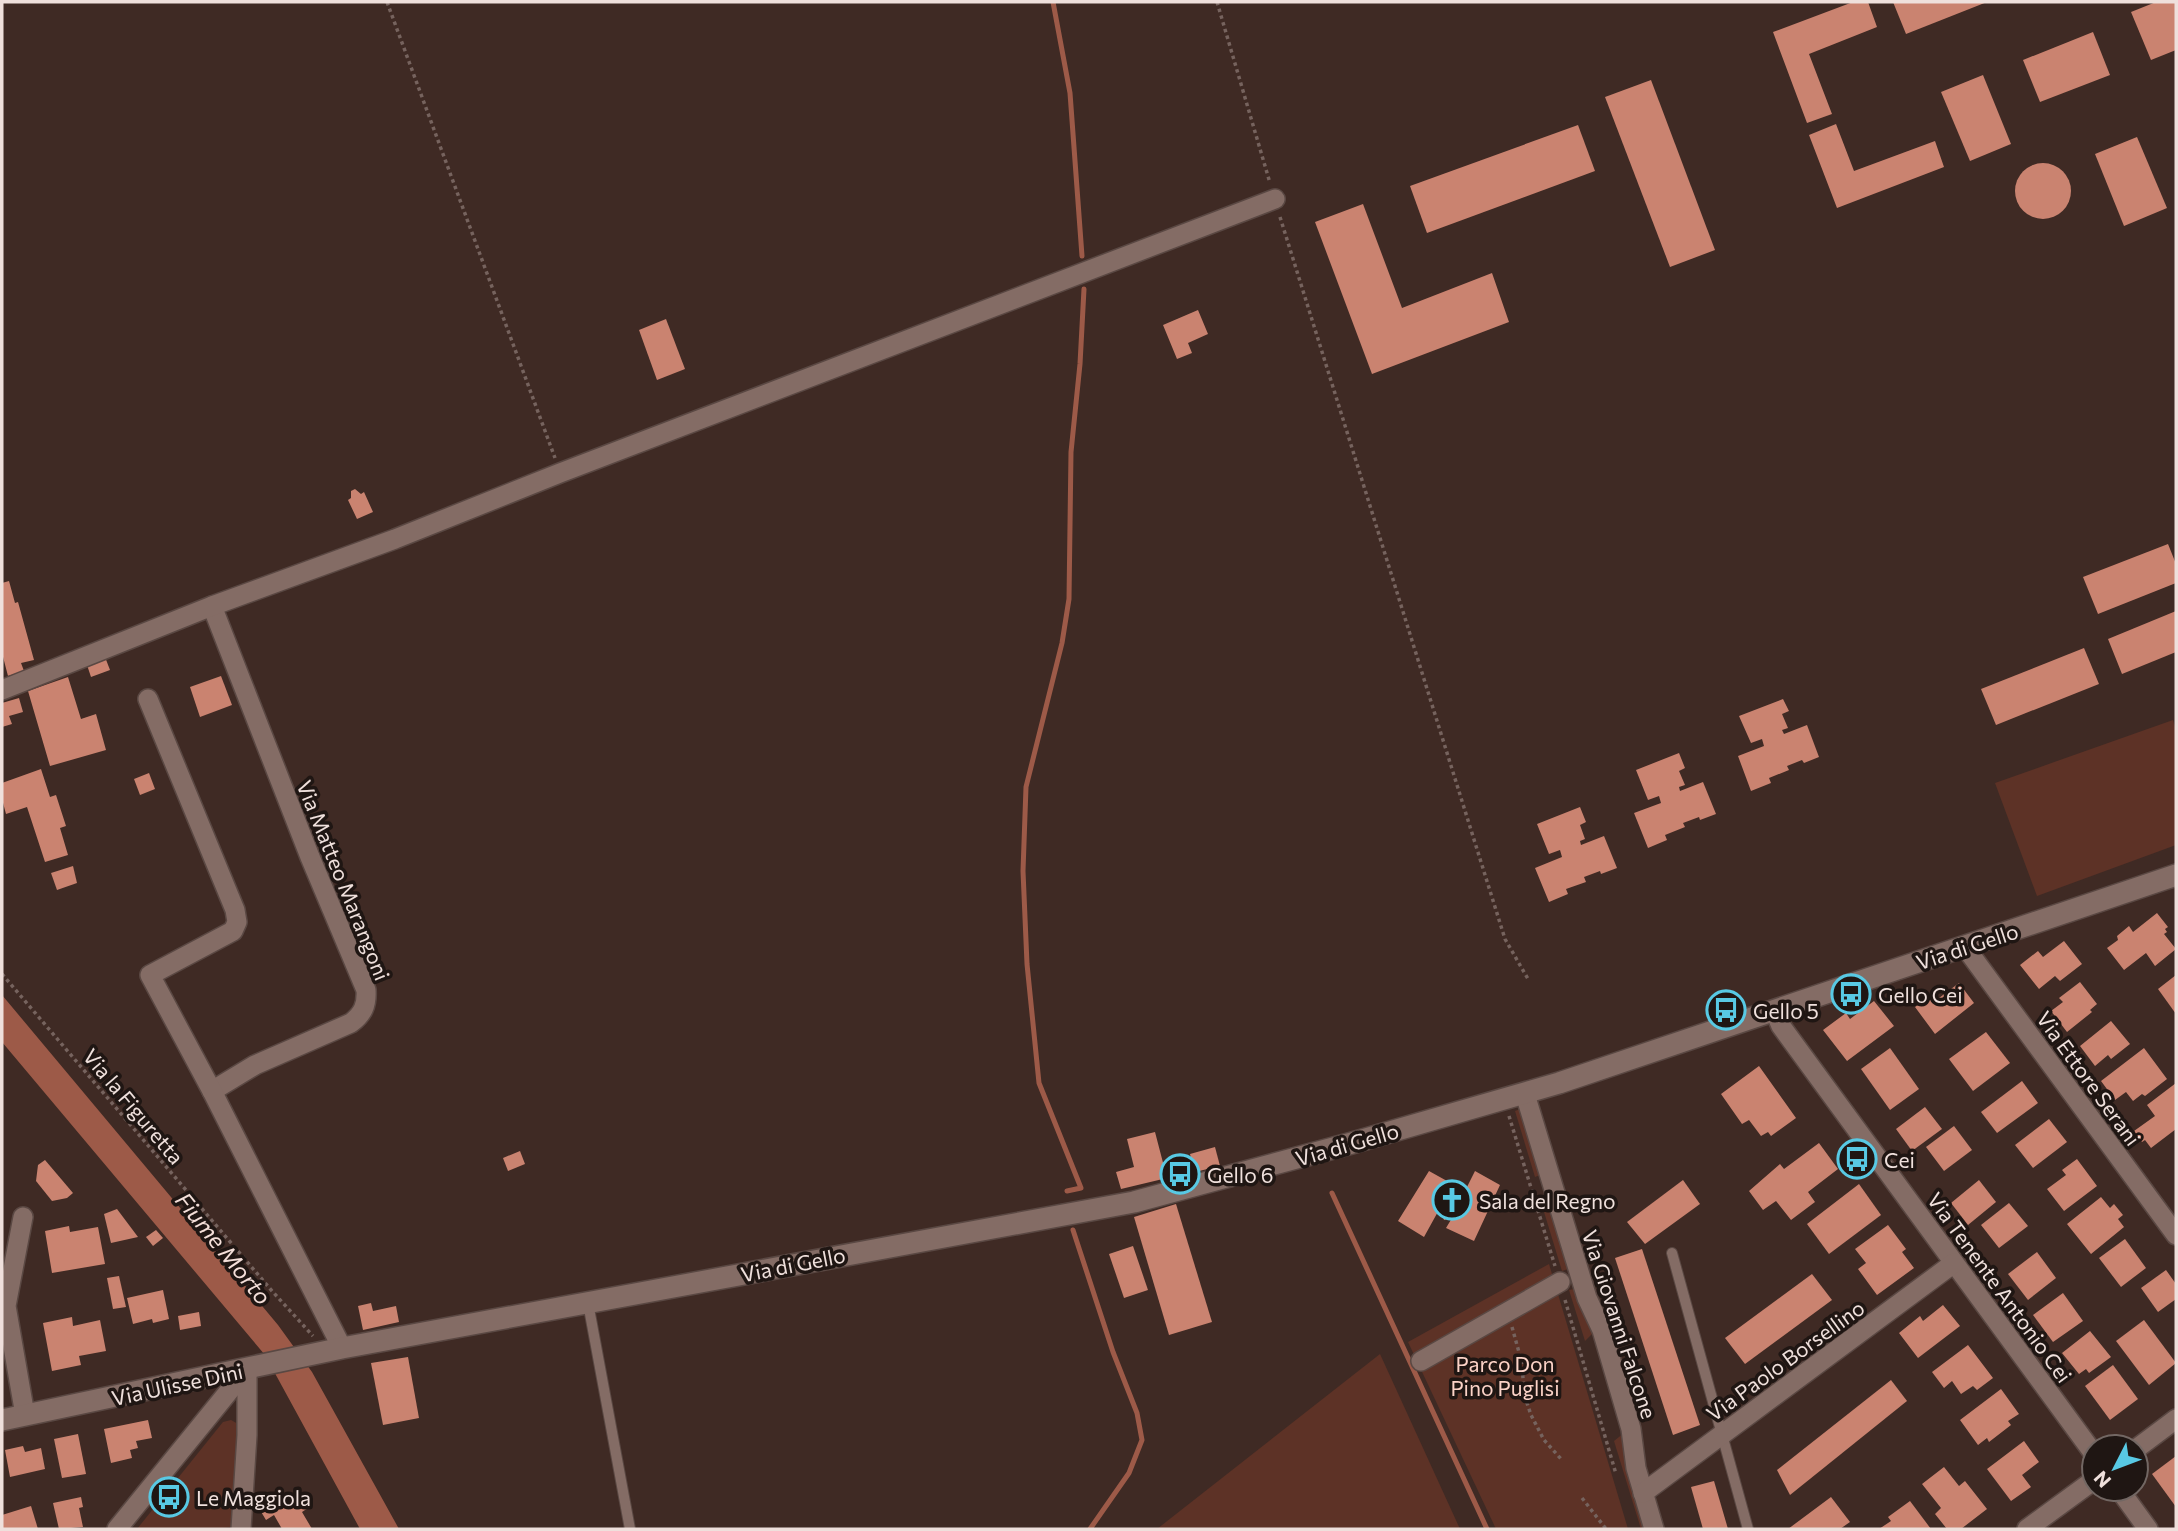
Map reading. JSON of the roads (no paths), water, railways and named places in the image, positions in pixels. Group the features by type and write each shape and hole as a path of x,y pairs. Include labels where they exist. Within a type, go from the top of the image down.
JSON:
{"street":[{"path":"2,690 212,606 395,539 1275,199"},
{"name":"Via Matteo Marangoni","path":"212,606 310,857 366,989 366,999 364,1010 351,1023 255,1065 212,1091"},
{"path":"148,699 235,910 237,922 233,931 150,975 212,1091 328,1351"},
{"name":"Via di Gello","path":"328,1351 960,1232 1134,1202 1525,1094 2174,880"},
{"name":"Via Ettore Serani","path":"1965,947 2176,1235"},
{"name":"Via Tenente Antonio Cei","path":"1774,1010 1781,1026 2080,1435"},
{"name":"Via Giovanni Falcone","path":"1525,1094 1587,1298 1602,1330 1631,1429 1636,1468 1654,1529"},
{"path":"23,1217 6,1306 25,1415"},
{"name":"Via Paolo Borsellino","path":"1643,1493 1954,1263"},
{"path":"1421,1361 1560,1282"},
{"name":"Via Ulisse Dini","path":"2,1420 328,1351"},
{"path":"244,1525 250,1368"},
{"path":"117,1529 250,1368"},
{"path":"2150,1438 2176,1419"},
{"path":"2027,1529 2080,1490"},
{"path":"2129,1503 2148,1529"}],"lane":[{"path":"1672,1253 1748,1529"},
{"path":"588,1303 630,1529"}],"waterway":[{"path":"1053,2 1070,93 1082,256"},
{"path":"1067,1191 1081,1188 1039,1083 1027,964 1023,871 1026,787 1062,643 1069,599 1071,452 1084,289"},
{"path":"1332,1193 1487,1529"},
{"path":"1073,1230 1113,1352 1137,1413 1142,1440 1129,1473 1090,1529"}],"place":[{"name":"Gello Cei","path":"1851,994"},
{"name":"Gello 5","path":"1726,1010"},
{"name":"Cei","path":"1857,1159"},
{"name":"Gello 6","path":"1180,1174"},
{"name":"Sala del Regno","path":"1452,1200"},
{"name":"Le Maggiola","path":"169,1497"}],"water label":[{"name":"Fiume Morto","path":"224,1248"}],"park label":[{"name":"Parco Don Pino Puglisi","path":"1505,1375"}]}
